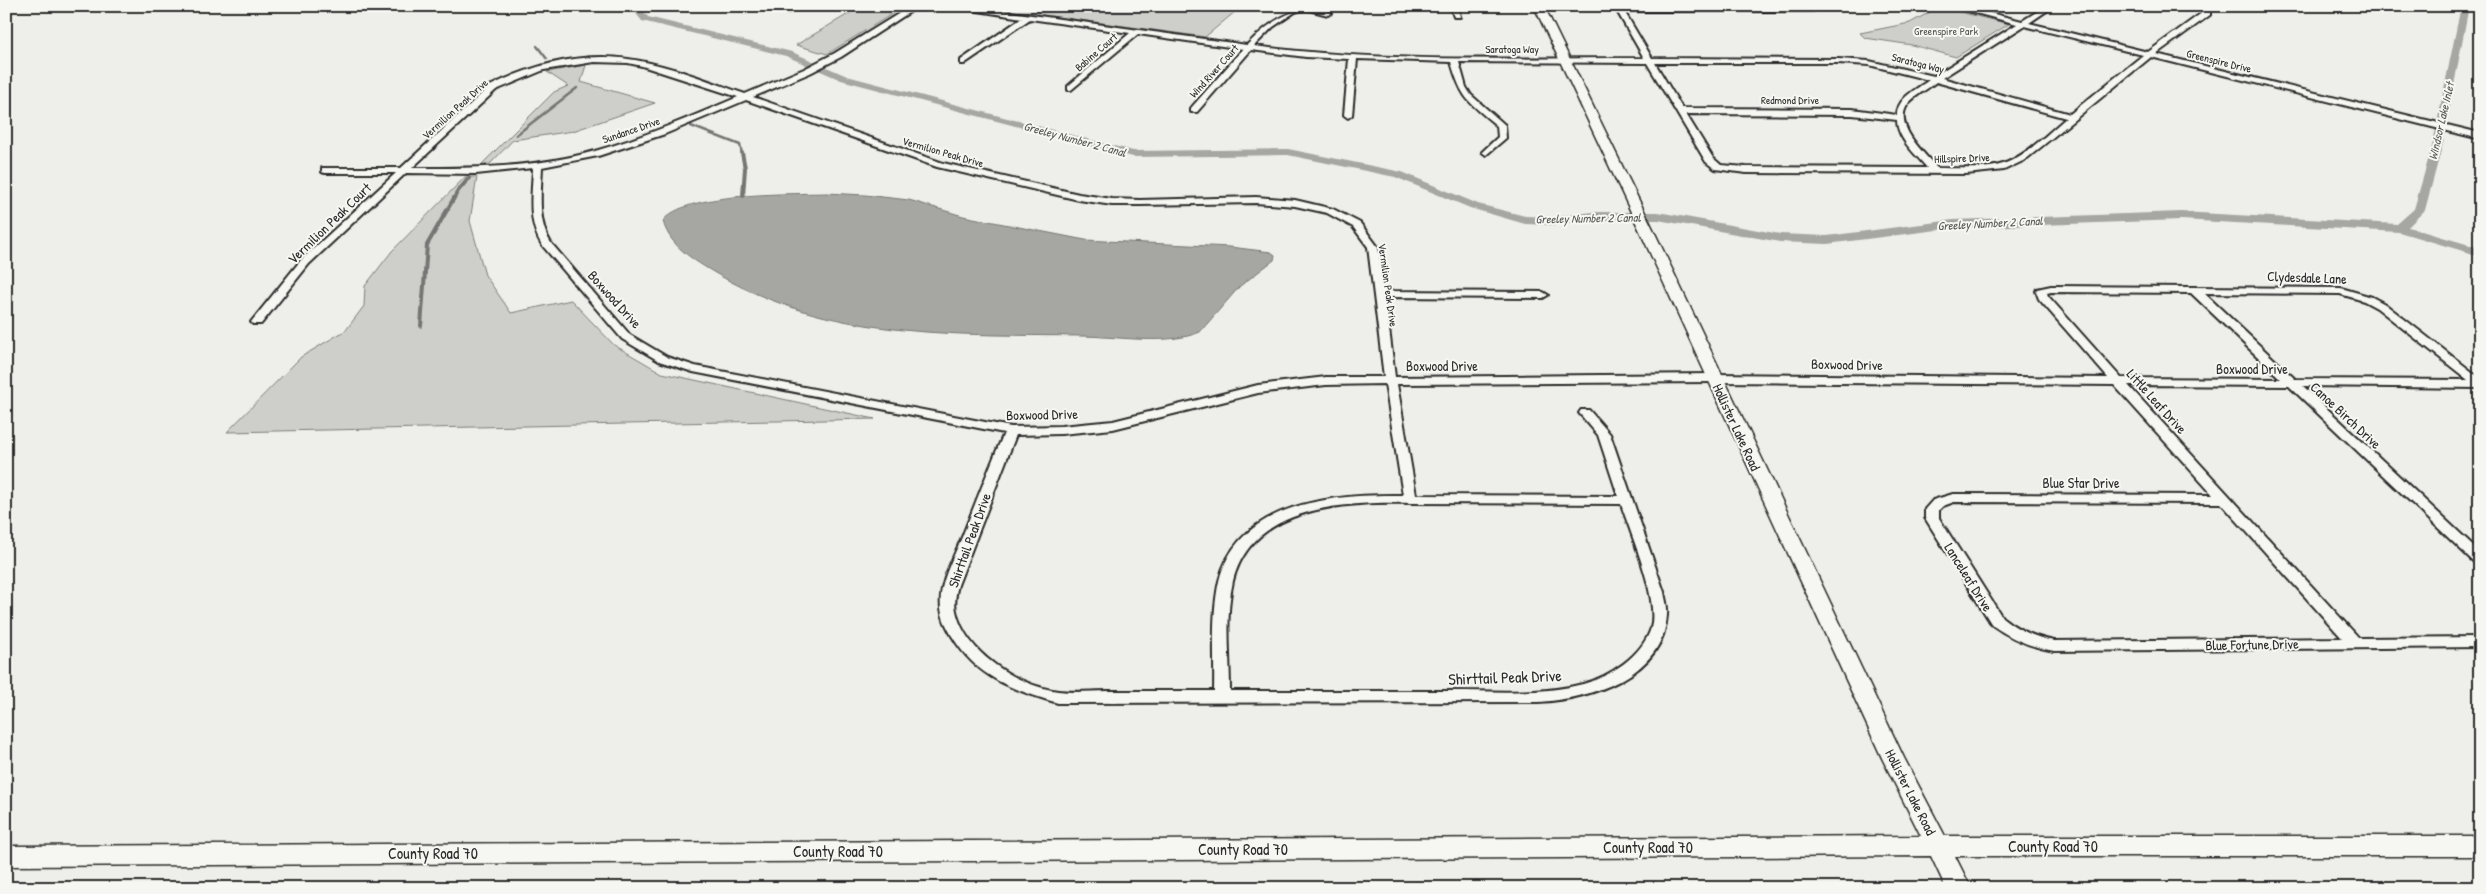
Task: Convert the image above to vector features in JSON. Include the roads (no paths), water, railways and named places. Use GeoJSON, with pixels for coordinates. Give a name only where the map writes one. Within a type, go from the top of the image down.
{"type":"FeatureCollection","features":[{"type":"Feature","properties":{"kind":"street","name":"Sundance Drive"},"geometry":{"type":"LineString","coordinates":[[325,170],[476,171],[538,165],[624,146],[807,71],[831,59],[916,6]]}},
{"type":"Feature","properties":{"kind":"street","name":"Saratoga Way"},"geometry":{"type":"LineString","coordinates":[[949,6],[1306,56],[1454,60],[1648,60],[1853,62],[1877,64],[2071,117]]}},
{"type":"Feature","properties":{"kind":"street"},"geometry":{"type":"LineString","coordinates":[[1300,6],[1328,13]]}},
{"type":"Feature","properties":{"kind":"street","name":"Wind River Court"},"geometry":{"type":"LineString","coordinates":[[1194,110],[1250,48],[1286,14],[1300,6]]}},
{"type":"Feature","properties":{"kind":"street"},"geometry":{"type":"LineString","coordinates":[[1454,6],[1457,16]]}},
{"type":"Feature","properties":{"kind":"street","name":"Hollister Lake Road"},"geometry":{"type":"LineString","coordinates":[[1539,6],[1636,208],[1893,758],[1959,888]]}},
{"type":"Feature","properties":{"kind":"street"},"geometry":{"type":"LineString","coordinates":[[1618,8],[1811,9],[1836,6]]}},
{"type":"Feature","properties":{"kind":"street","name":"Greenspire Drive"},"geometry":{"type":"LineString","coordinates":[[1952,6],[2476,135]]}},
{"type":"Feature","properties":{"kind":"street"},"geometry":{"type":"LineString","coordinates":[[1934,170],[1907,139],[1901,129],[1901,109],[1906,101],[1935,79],[2051,6]]}},
{"type":"Feature","properties":{"kind":"street","name":"Hillspire Drive"},"geometry":{"type":"LineString","coordinates":[[1679,111],[1709,160],[1718,166],[1746,170],[1986,170],[2013,164],[2149,55],[2207,13],[2206,6]]}},
{"type":"Feature","properties":{"kind":"street"},"geometry":{"type":"LineString","coordinates":[[1618,8],[1679,111]]}},
{"type":"Feature","properties":{"kind":"street"},"geometry":{"type":"LineString","coordinates":[[964,62],[1028,17]]}},
{"type":"Feature","properties":{"kind":"street","name":"Babine Court"},"geometry":{"type":"LineString","coordinates":[[1071,88],[1136,32]]}},
{"type":"Feature","properties":{"kind":"street"},"geometry":{"type":"LineString","coordinates":[[1348,115],[1353,58]]}},
{"type":"Feature","properties":{"kind":"street"},"geometry":{"type":"LineString","coordinates":[[1454,60],[1462,87],[1468,97],[1501,125],[1502,138],[1486,152]]}},
{"type":"Feature","properties":{"kind":"street","name":"Vermilion Peak Drive"},"geometry":{"type":"LineString","coordinates":[[404,171],[493,88],[545,67],[584,61],[628,61],[746,96],[941,165],[1087,199],[1135,203],[1273,200],[1298,202],[1321,208],[1358,224],[1368,234],[1373,247],[1390,380]]}},
{"type":"Feature","properties":{"kind":"street","name":"Redmond Drive"},"geometry":{"type":"LineString","coordinates":[[1679,111],[1852,112],[1900,118]]}},
{"type":"Feature","properties":{"kind":"street","name":"Boxwood Drive"},"geometry":{"type":"LineString","coordinates":[[538,165],[536,204],[538,232],[626,337],[646,350],[663,359],[693,368],[1011,431],[1069,429],[1114,424],[1258,389],[1326,381],[1714,378],[2480,384]]}},
{"type":"Feature","properties":{"kind":"street","name":"Vermilion Peak Court"},"geometry":{"type":"LineString","coordinates":[[257,322],[304,262],[404,171]]}},
{"type":"Feature","properties":{"kind":"street","name":"Little Leaf Drive"},"geometry":{"type":"LineString","coordinates":[[2194,290],[2052,289],[2041,291],[2043,297],[2355,643]]}},
{"type":"Feature","properties":{"kind":"street","name":"Canoe Birch Drive"},"geometry":{"type":"LineString","coordinates":[[2194,290],[2290,383],[2480,560]]}},
{"type":"Feature","properties":{"kind":"street","name":"Clydesdale Lane"},"geometry":{"type":"LineString","coordinates":[[2194,290],[2331,291],[2368,299],[2381,306],[2480,384]]}},
{"type":"Feature","properties":{"kind":"street"},"geometry":{"type":"LineString","coordinates":[[1379,294],[1543,295]]}},
{"type":"Feature","properties":{"kind":"street"},"geometry":{"type":"LineString","coordinates":[[1390,380],[1410,499]]}},
{"type":"Feature","properties":{"kind":"street","name":"Shirttail Peak Drive"},"geometry":{"type":"LineString","coordinates":[[1011,431],[955,570],[948,603],[951,619],[970,653],[985,667],[1004,680],[1028,690],[1058,697],[1551,696],[1585,690],[1611,679],[1631,665],[1646,651],[1654,638],[1660,616],[1658,592],[1604,434],[1585,413]]}},
{"type":"Feature","properties":{"kind":"street","name":"Blue Star Drive"},"geometry":{"type":"LineString","coordinates":[[1938,503],[1953,498],[1972,497],[2224,499]]}},
{"type":"Feature","properties":{"kind":"street"},"geometry":{"type":"LineString","coordinates":[[1222,696],[1224,590],[1229,570],[1238,553],[1255,535],[1280,519],[1307,507],[1340,502],[1410,499],[1625,500]]}},
{"type":"Feature","properties":{"kind":"street","name":"Lanceleaf Drive"},"geometry":{"type":"LineString","coordinates":[[1938,503],[1932,509],[1932,518],[1997,621],[2010,632],[2026,640]]}},
{"type":"Feature","properties":{"kind":"street","name":"Blue Fortune Drive"},"geometry":{"type":"LineString","coordinates":[[2026,640],[2054,646],[2480,642]]}},
{"type":"Feature","properties":{"kind":"street","name":"County Road 70"},"geometry":{"type":"LineString","coordinates":[[6,856],[1938,846],[2480,846]]}},
{"type":"Feature","properties":{"kind":"waterway","name":"Greeley Number 2 Canal"},"geometry":{"type":"LineString","coordinates":[[634,6],[645,19],[789,54],[844,78],[1133,154],[1288,152],[1398,174],[1474,206],[1525,220],[1552,221],[1593,216],[1658,216],[1780,238],[1827,240],[1953,224],[2181,216],[2400,228]]}},
{"type":"Feature","properties":{"kind":"waterway","name":"Windsor Lake Inlet"},"geometry":{"type":"LineString","coordinates":[[2400,228],[2419,210],[2438,143],[2465,6]]}},
{"type":"Feature","properties":{"kind":"waterway"},"geometry":{"type":"LineString","coordinates":[[537,46],[547,59]]}},
{"type":"Feature","properties":{"kind":"waterway"},"geometry":{"type":"LineString","coordinates":[[516,135],[577,88]]}},
{"type":"Feature","properties":{"kind":"waterway"},"geometry":{"type":"LineString","coordinates":[[691,126],[740,145],[742,154]]}},
{"type":"Feature","properties":{"kind":"waterway"},"geometry":{"type":"LineString","coordinates":[[742,153],[745,168],[743,196]]}},
{"type":"Feature","properties":{"kind":"waterway"},"geometry":{"type":"LineString","coordinates":[[421,326],[427,245],[458,191],[469,178]]}},
{"type":"Feature","properties":{"kind":"waterway","name":"Greeley Number 2 Canal"},"geometry":{"type":"LineString","coordinates":[[2400,228],[2480,252]]}},
{"type":"Feature","properties":{"kind":"park label","name":"Greenspire Park"},"geometry":{"type":"Point","coordinates":[1946,31]}}]}
